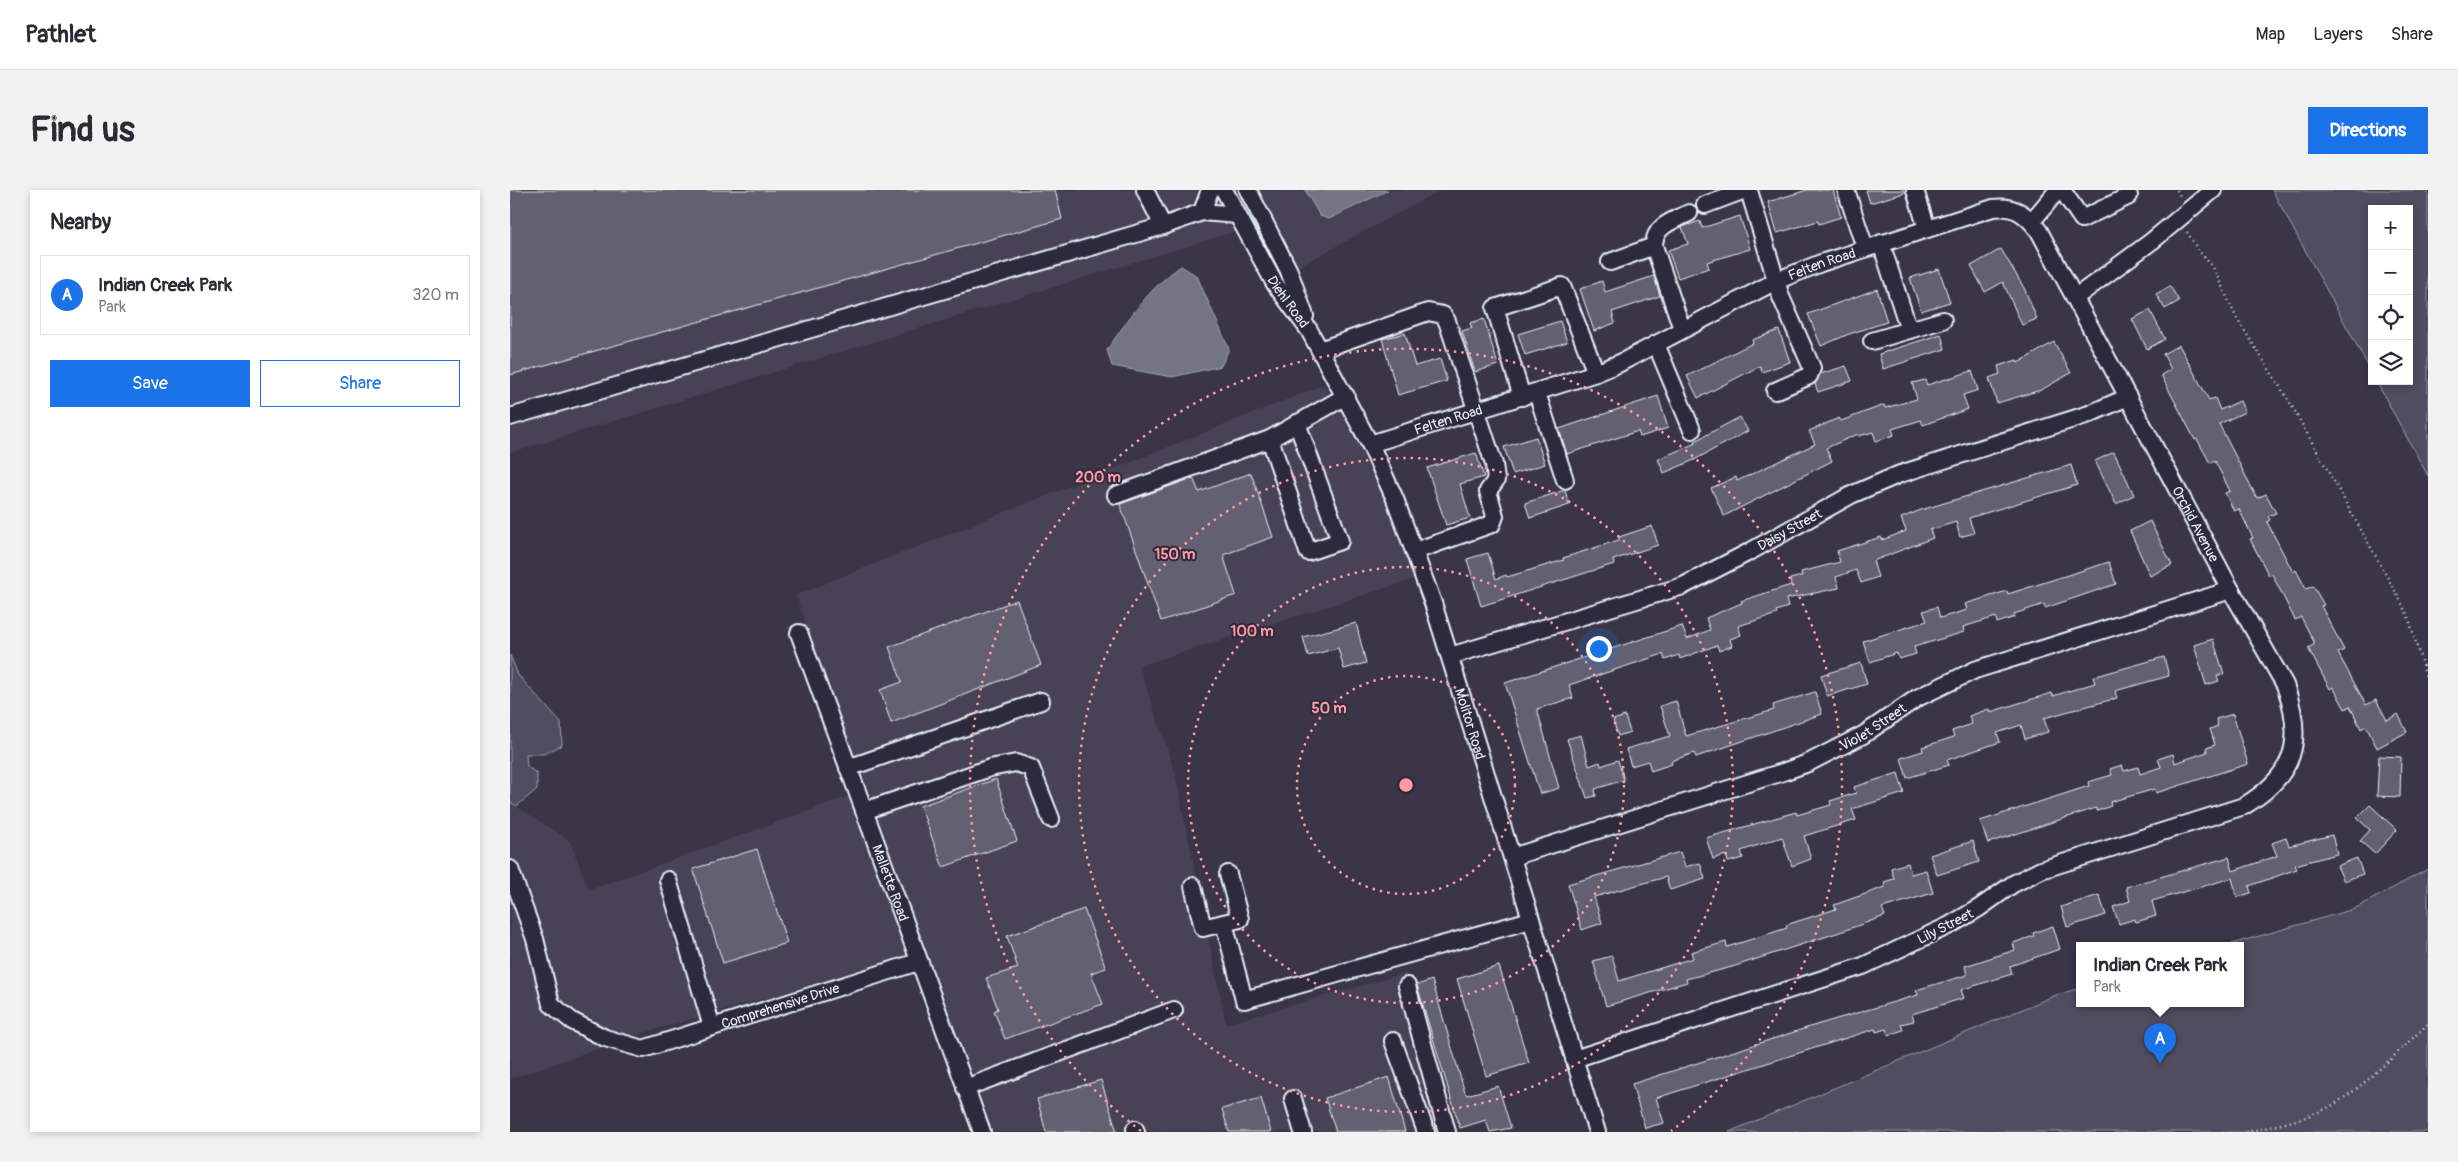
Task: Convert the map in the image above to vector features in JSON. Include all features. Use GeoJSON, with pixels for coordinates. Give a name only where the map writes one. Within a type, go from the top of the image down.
{"type":"FeatureCollection","features":[{"type":"Feature","properties":{"kind":"street"},"geometry":{"type":"LineString","coordinates":[[1145,190],[1163,226]]}},
{"type":"Feature","properties":{"kind":"street"},"geometry":{"type":"LineString","coordinates":[[1202,212],[1210,190]]}},
{"type":"Feature","properties":{"kind":"street","name":"Diehl Road"},"geometry":{"type":"LineString","coordinates":[[1224,190],[1275,284],[1310,330]]}},
{"type":"Feature","properties":{"kind":"street","name":"Diehl Road"},"geometry":{"type":"LineString","coordinates":[[1248,190],[1289,271],[1310,330]]}},
{"type":"Feature","properties":{"kind":"street"},"geometry":{"type":"LineString","coordinates":[[1846,190],[1865,248]]}},
{"type":"Feature","properties":{"kind":"street"},"geometry":{"type":"LineString","coordinates":[[1915,190],[1927,229]]}},
{"type":"Feature","properties":{"kind":"street"},"geometry":{"type":"LineString","coordinates":[[2032,220],[2058,190]]}},
{"type":"Feature","properties":{"kind":"street"},"geometry":{"type":"LineString","coordinates":[[2062,190],[2082,219],[2129,196]]}},
{"type":"Feature","properties":{"kind":"street"},"geometry":{"type":"LineString","coordinates":[[2076,297],[2213,190]]}},
{"type":"Feature","properties":{"kind":"street"},"geometry":{"type":"LineString","coordinates":[[1704,205],[1748,191],[1776,280],[1812,368],[1809,376],[1776,390]]}},
{"type":"Feature","properties":{"kind":"street","name":"Felten Road"},"geometry":{"type":"LineString","coordinates":[[1370,444],[1477,412],[1596,373],[1656,344],[1776,280],[1865,248],[2003,206],[2024,212],[2032,220],[2076,297]]}},
{"type":"Feature","properties":{"kind":"street"},"geometry":{"type":"LineString","coordinates":[[510,416],[1163,226],[1202,212],[1237,215]]}},
{"type":"Feature","properties":{"kind":"street"},"geometry":{"type":"LineString","coordinates":[[1682,329],[1654,246],[1658,230],[1689,213]]}},
{"type":"Feature","properties":{"kind":"street"},"geometry":{"type":"LineString","coordinates":[[1881,243],[1909,330]]}},
{"type":"Feature","properties":{"kind":"street"},"geometry":{"type":"LineString","coordinates":[[1610,262],[1654,246]]}},
{"type":"Feature","properties":{"kind":"street"},"geometry":{"type":"LineString","coordinates":[[1565,480],[1495,308],[1562,286],[1596,373]]}},
{"type":"Feature","properties":{"kind":"street","name":"Orchid Avenue"},"geometry":{"type":"LineString","coordinates":[[2076,297],[2288,692],[2294,718],[2295,735],[2291,757]]}},
{"type":"Feature","properties":{"kind":"street"},"geometry":{"type":"LineString","coordinates":[[1320,350],[1428,312],[1436,312],[1448,321],[1494,464],[1496,480],[1488,491],[1495,516],[1492,524],[1414,551]]}},
{"type":"Feature","properties":{"kind":"street"},"geometry":{"type":"LineString","coordinates":[[1872,341],[1942,320]]}},
{"type":"Feature","properties":{"kind":"street","name":"Molitor Road"},"geometry":{"type":"LineString","coordinates":[[1310,330],[1370,444],[1414,551],[1450,656],[1597,1132]]}},
{"type":"Feature","properties":{"kind":"street"},"geometry":{"type":"LineString","coordinates":[[1656,344],[1692,430]]}},
{"type":"Feature","properties":{"kind":"street"},"geometry":{"type":"LineString","coordinates":[[1116,495],[1270,439],[1346,396]]}},
{"type":"Feature","properties":{"kind":"street","name":"Daisy Street"},"geometry":{"type":"LineString","coordinates":[[1450,656],[1683,586],[1751,551],[1851,495],[1900,474],[2089,414],[2128,397]]}},
{"type":"Feature","properties":{"kind":"street"},"geometry":{"type":"LineString","coordinates":[[1270,439],[1308,552],[1340,541],[1297,423]]}},
{"type":"Feature","properties":{"kind":"street","name":"Violet Street"},"geometry":{"type":"LineString","coordinates":[[1512,857],[1784,772],[1808,763],[1863,736],[1917,698],[1975,670],[2232,590]]}},
{"type":"Feature","properties":{"kind":"street","name":"Mallette Road"},"geometry":{"type":"LineString","coordinates":[[799,634],[982,1132]]}},
{"type":"Feature","properties":{"kind":"street"},"geometry":{"type":"LineString","coordinates":[[848,768],[1041,701]]}},
{"type":"Feature","properties":{"kind":"street","name":"Lily Street"},"geometry":{"type":"LineString","coordinates":[[1574,1059],[1863,966],[1950,925],[1979,908],[2013,884],[2041,870],[2244,806],[2266,793],[2280,778],[2291,757]]}},
{"type":"Feature","properties":{"kind":"street"},"geometry":{"type":"LineString","coordinates":[[864,812],[990,768],[1016,763],[1031,768],[1051,819]]}},
{"type":"Feature","properties":{"kind":"street","name":"Comprehensive Drive"},"geometry":{"type":"LineString","coordinates":[[510,869],[535,939],[551,1004],[572,1021],[605,1038],[642,1049],[918,962]]}},
{"type":"Feature","properties":{"kind":"street"},"geometry":{"type":"LineString","coordinates":[[1193,886],[1203,928],[1240,919],[1228,874]]}},
{"type":"Feature","properties":{"kind":"street"},"geometry":{"type":"LineString","coordinates":[[668,880],[712,1027]]}},
{"type":"Feature","properties":{"kind":"street"},"geometry":{"type":"LineString","coordinates":[[1224,923],[1244,1000],[1531,920]]}},
{"type":"Feature","properties":{"kind":"street"},"geometry":{"type":"LineString","coordinates":[[1407,986],[1447,1132]]}},
{"type":"Feature","properties":{"kind":"street"},"geometry":{"type":"LineString","coordinates":[[965,1088],[1174,1010]]}},
{"type":"Feature","properties":{"kind":"street"},"geometry":{"type":"LineString","coordinates":[[1393,1041],[1426,1132]]}},
{"type":"Feature","properties":{"kind":"street"},"geometry":{"type":"LineString","coordinates":[[1293,1099],[1303,1132]]}},
{"type":"Feature","properties":{"kind":"path"},"geometry":{"type":"LineString","coordinates":[[2177,190],[2180,196],[2185,230],[2198,250],[2213,267],[2231,306],[2289,401],[2399,598],[2408,616],[2428,684]]}},
{"type":"Feature","properties":{"kind":"path"},"geometry":{"type":"LineString","coordinates":[[2246,1132],[2266,1128],[2330,1107],[2355,1090],[2428,1024]]}},
{"type":"Feature","properties":{"kind":"shaded area"},"geometry":{"type":"Polygon","coordinates":[[[510,190],[1218,190],[1240,230],[510,453],[510,190]]]}},
{"type":"Feature","properties":{"kind":"shaded area"},"geometry":{"type":"Polygon","coordinates":[[[1233,190],[1241,190],[1282,276],[1280,275],[1233,190]]]}},
{"type":"Feature","properties":{"kind":"shaded area"},"geometry":{"type":"Polygon","coordinates":[[[1256,190],[1441,190],[1296,268],[1256,190]]]}},
{"type":"Feature","properties":{"kind":"shaded area"},"geometry":{"type":"Polygon","coordinates":[[[2272,190],[2428,190],[2428,476],[2378,385],[2413,385],[2413,205],[2368,205],[2368,366],[2272,190]]]}},
{"type":"Feature","properties":{"kind":"shaded area"},"geometry":{"type":"Polygon","coordinates":[[[1324,385],[1368,456],[1417,578],[1139,666],[1175,772],[1226,1024],[1406,973],[1455,1132],[994,1132],[926,953],[640,1034],[510,1079],[510,802],[570,841],[589,890],[866,790],[796,595],[1324,385]]]}},
{"type":"Feature","properties":{"kind":"shaded area"},"geometry":{"type":"Polygon","coordinates":[[[510,655],[518,675],[561,723],[562,745],[544,754],[526,754],[527,766],[537,774],[537,789],[517,806],[510,802],[510,655]]]}},
{"type":"Feature","properties":{"kind":"shaded area"},"geometry":{"type":"Polygon","coordinates":[[[2428,869],[2428,1132],[1729,1132],[2056,995],[2076,989],[2076,1007],[2244,1007],[2244,942],[2238,942],[2354,909],[2428,869]]]}},
{"type":"Feature","properties":{"kind":"water"},"geometry":{"type":"Polygon","coordinates":[[[1305,190],[1388,190],[1329,219],[1320,216],[1305,190]]]}},
{"type":"Feature","properties":{"kind":"water"},"geometry":{"type":"Polygon","coordinates":[[[1181,266],[1197,276],[1229,349],[1221,366],[1172,377],[1112,366],[1107,350],[1115,338],[1149,294],[1181,266]]]}},
{"type":"Feature","properties":{"kind":"building"},"geometry":{"type":"Polygon","coordinates":[[[510,190],[1055,190],[1062,219],[510,375],[510,190]]]}},
{"type":"Feature","properties":{"kind":"building"},"geometry":{"type":"Polygon","coordinates":[[[1807,190],[1833,190],[1841,217],[1819,224],[1818,221],[1777,233],[1768,202],[1807,190]]]}},
{"type":"Feature","properties":{"kind":"building"},"geometry":{"type":"Polygon","coordinates":[[[1866,190],[1904,190],[1904,193],[1870,203],[1866,190]]]}},
{"type":"Feature","properties":{"kind":"building"},"geometry":{"type":"Polygon","coordinates":[[[1740,216],[1750,249],[1707,262],[1709,268],[1678,278],[1668,250],[1688,244],[1682,227],[1700,221],[1702,228],[1740,216]]]}},
{"type":"Feature","properties":{"kind":"building"},"geometry":{"type":"Polygon","coordinates":[[[2001,249],[2024,288],[2037,319],[2022,325],[2003,282],[1985,292],[1971,266],[2001,249]]]}},
{"type":"Feature","properties":{"kind":"building"},"geometry":{"type":"Polygon","coordinates":[[[1939,269],[1950,302],[1921,311],[1910,278],[1939,269]]]}},
{"type":"Feature","properties":{"kind":"building"},"geometry":{"type":"Polygon","coordinates":[[[1654,276],[1660,296],[1612,312],[1615,323],[1594,331],[1580,289],[1602,281],[1605,292],[1654,276]]]}},
{"type":"Feature","properties":{"kind":"building"},"geometry":{"type":"Polygon","coordinates":[[[2170,286],[2179,301],[2165,309],[2156,294],[2170,286]]]}},
{"type":"Feature","properties":{"kind":"building"},"geometry":{"type":"Polygon","coordinates":[[[1877,289],[1887,322],[1849,334],[1821,346],[1808,314],[1877,289]]]}},
{"type":"Feature","properties":{"kind":"building"},"geometry":{"type":"Polygon","coordinates":[[[2150,310],[2165,339],[2147,349],[2132,319],[2150,310]]]}},
{"type":"Feature","properties":{"kind":"building"},"geometry":{"type":"Polygon","coordinates":[[[1484,319],[1498,365],[1475,372],[1462,331],[1472,328],[1470,323],[1484,319]]]}},
{"type":"Feature","properties":{"kind":"building"},"geometry":{"type":"Polygon","coordinates":[[[1560,321],[1567,342],[1525,355],[1518,334],[1560,321]]]}},
{"type":"Feature","properties":{"kind":"building"},"geometry":{"type":"Polygon","coordinates":[[[1779,330],[1790,362],[1762,372],[1760,366],[1698,398],[1687,376],[1753,343],[1752,340],[1779,330]]]}},
{"type":"Feature","properties":{"kind":"building"},"geometry":{"type":"Polygon","coordinates":[[[1405,333],[1415,366],[1440,359],[1447,381],[1398,395],[1382,339],[1405,333]]]}},
{"type":"Feature","properties":{"kind":"building"},"geometry":{"type":"Polygon","coordinates":[[[1941,334],[1945,349],[1883,369],[1879,354],[1941,334]]]}},
{"type":"Feature","properties":{"kind":"building"},"geometry":{"type":"Polygon","coordinates":[[[2054,342],[2071,373],[2041,390],[1997,403],[1989,378],[2000,374],[1998,366],[2017,360],[2018,363],[2054,342]]]}},
{"type":"Feature","properties":{"kind":"building"},"geometry":{"type":"Polygon","coordinates":[[[2179,345],[2209,400],[2215,398],[2220,410],[2240,401],[2245,412],[2219,424],[2257,498],[2266,494],[2276,513],[2268,516],[2270,520],[2267,522],[2293,572],[2296,570],[2306,589],[2313,586],[2324,605],[2321,606],[2344,650],[2338,653],[2366,705],[2376,700],[2387,720],[2398,714],[2407,732],[2377,748],[2366,726],[2361,729],[2350,706],[2345,709],[2333,687],[2330,689],[2308,648],[2315,644],[2301,617],[2295,620],[2272,574],[2269,576],[2250,539],[2253,538],[2239,509],[2234,511],[2225,493],[2230,491],[2215,461],[2210,463],[2197,439],[2195,440],[2161,375],[2171,369],[2163,354],[2179,345]]]}},
{"type":"Feature","properties":{"kind":"building"},"geometry":{"type":"Polygon","coordinates":[[[1846,366],[1852,381],[1818,392],[1815,384],[1820,374],[1846,366]]]}},
{"type":"Feature","properties":{"kind":"building"},"geometry":{"type":"Polygon","coordinates":[[[1972,371],[1978,390],[1963,395],[1968,409],[1923,425],[1921,420],[1892,429],[1894,435],[1876,441],[1873,432],[1859,436],[1858,434],[1826,448],[1832,461],[1724,516],[1711,488],[1736,477],[1737,481],[1815,444],[1809,431],[1839,418],[1841,421],[1884,405],[1885,408],[1917,399],[1912,383],[1925,380],[1927,385],[1972,371]]]}},
{"type":"Feature","properties":{"kind":"building"},"geometry":{"type":"Polygon","coordinates":[[[1658,396],[1668,428],[1640,437],[1638,431],[1567,454],[1559,429],[1658,396]]]}},
{"type":"Feature","properties":{"kind":"building"},"geometry":{"type":"Polygon","coordinates":[[[1740,417],[1748,431],[1694,460],[1664,473],[1658,459],[1696,443],[1695,441],[1740,417]]]}},
{"type":"Feature","properties":{"kind":"building"},"geometry":{"type":"Polygon","coordinates":[[[1536,437],[1545,464],[1513,474],[1504,447],[1536,437]]]}},
{"type":"Feature","properties":{"kind":"building"},"geometry":{"type":"Polygon","coordinates":[[[2114,452],[2134,495],[2116,504],[2095,461],[2114,452]]]}},
{"type":"Feature","properties":{"kind":"building"},"geometry":{"type":"Polygon","coordinates":[[[1476,453],[1484,477],[1460,484],[1470,518],[1446,525],[1427,468],[1476,453]]]}},
{"type":"Feature","properties":{"kind":"building"},"geometry":{"type":"Polygon","coordinates":[[[2071,465],[2077,485],[1969,518],[1974,533],[1960,537],[1956,522],[1930,530],[1933,538],[1873,561],[1878,577],[1861,583],[1856,570],[1836,577],[1839,588],[1786,599],[1788,607],[1776,611],[1777,614],[1738,626],[1741,635],[1730,639],[1732,646],[1719,651],[1717,645],[1680,659],[1679,655],[1665,660],[1663,654],[1569,685],[1573,698],[1537,709],[1559,788],[1540,794],[1505,683],[1682,626],[1687,639],[1710,630],[1706,618],[1742,603],[1741,601],[1791,585],[1790,579],[1802,576],[1801,572],[1840,562],[1837,551],[1881,537],[1882,540],[1906,531],[1901,518],[1921,510],[2071,465]]]}},
{"type":"Feature","properties":{"kind":"building"},"geometry":{"type":"Polygon","coordinates":[[[1251,473],[1273,537],[1223,555],[1236,595],[1161,621],[1120,504],[1193,478],[1199,492],[1251,473]]]}},
{"type":"Feature","properties":{"kind":"building"},"geometry":{"type":"Polygon","coordinates":[[[1565,490],[1569,505],[1530,518],[1525,503],[1565,490]]]}},
{"type":"Feature","properties":{"kind":"building"},"geometry":{"type":"Polygon","coordinates":[[[2150,521],[2172,565],[2150,576],[2130,531],[2150,521]]]}},
{"type":"Feature","properties":{"kind":"building"},"geometry":{"type":"Polygon","coordinates":[[[1652,526],[1658,545],[1613,560],[1614,564],[1481,606],[1467,559],[1488,553],[1496,579],[1564,560],[1563,558],[1619,540],[1619,537],[1652,526]]]}},
{"type":"Feature","properties":{"kind":"building"},"geometry":{"type":"Polygon","coordinates":[[[2109,562],[2116,584],[2045,608],[2044,604],[2014,614],[2015,617],[1997,623],[1996,617],[1963,627],[1964,632],[1914,647],[1916,654],[1899,659],[1897,653],[1870,662],[1863,641],[1927,621],[1923,611],[1937,607],[1940,618],[1967,610],[1965,604],[2007,591],[2008,594],[2109,562]]]}},
{"type":"Feature","properties":{"kind":"building"},"geometry":{"type":"Polygon","coordinates":[[[1017,600],[1041,665],[891,723],[880,690],[902,682],[889,647],[1017,600]]]}},
{"type":"Feature","properties":{"kind":"building"},"geometry":{"type":"Polygon","coordinates":[[[1356,623],[1366,663],[1344,669],[1338,648],[1308,656],[1303,637],[1356,623]]]}},
{"type":"Feature","properties":{"kind":"building"},"geometry":{"type":"Polygon","coordinates":[[[2213,639],[2224,674],[2217,676],[2219,681],[2206,685],[2194,645],[2213,639]]]}},
{"type":"Feature","properties":{"kind":"building"},"geometry":{"type":"Polygon","coordinates":[[[2164,657],[2169,676],[2115,691],[2117,698],[2044,718],[2048,732],[2025,739],[2021,725],[1997,733],[2000,742],[1947,760],[1949,765],[1907,778],[1901,758],[1923,751],[1922,747],[1954,737],[1952,731],[1972,724],[1969,716],[1989,709],[1990,712],[2052,693],[2053,696],[2095,683],[2093,677],[2164,657]]]}},
{"type":"Feature","properties":{"kind":"building"},"geometry":{"type":"Polygon","coordinates":[[[1861,663],[1867,684],[1827,696],[1821,675],[1861,663]]]}},
{"type":"Feature","properties":{"kind":"building"},"geometry":{"type":"Polygon","coordinates":[[[1815,692],[1822,714],[1696,757],[1694,753],[1671,761],[1672,764],[1651,771],[1648,761],[1631,766],[1626,749],[1670,736],[1660,706],[1676,701],[1686,736],[1774,710],[1773,705],[1815,692]]]}},
{"type":"Feature","properties":{"kind":"building"},"geometry":{"type":"Polygon","coordinates":[[[2233,714],[2248,764],[2156,793],[2155,789],[2110,802],[2111,806],[2097,811],[2096,808],[1988,843],[1980,821],[2089,786],[2088,782],[2112,775],[2110,769],[2122,765],[2124,771],[2138,767],[2140,774],[2161,767],[2158,759],[2173,754],[2175,763],[2207,752],[2206,748],[2215,745],[2210,729],[2218,726],[2216,719],[2233,714]]]}},
{"type":"Feature","properties":{"kind":"building"},"geometry":{"type":"Polygon","coordinates":[[[1625,716],[1630,732],[1618,736],[1613,720],[1625,716]]]}},
{"type":"Feature","properties":{"kind":"building"},"geometry":{"type":"Polygon","coordinates":[[[1581,735],[1589,766],[1600,762],[1601,766],[1618,760],[1624,780],[1595,789],[1596,796],[1587,798],[1567,739],[1581,735]]]}},
{"type":"Feature","properties":{"kind":"building"},"geometry":{"type":"Polygon","coordinates":[[[2379,756],[2401,757],[2400,797],[2377,796],[2379,756]]]}},
{"type":"Feature","properties":{"kind":"building"},"geometry":{"type":"Polygon","coordinates":[[[1898,773],[1904,793],[1852,809],[1856,820],[1804,836],[1811,859],[1792,866],[1782,837],[1741,851],[1743,858],[1728,862],[1726,855],[1713,859],[1706,838],[1796,812],[1797,815],[1831,805],[1830,801],[1856,793],[1854,787],[1898,773]]]}},
{"type":"Feature","properties":{"kind":"building"},"geometry":{"type":"Polygon","coordinates":[[[996,779],[1017,841],[943,867],[920,806],[996,779]]]}},
{"type":"Feature","properties":{"kind":"building"},"geometry":{"type":"Polygon","coordinates":[[[2370,805],[2397,830],[2375,854],[2360,841],[2370,830],[2357,818],[2370,805]]]}},
{"type":"Feature","properties":{"kind":"building"},"geometry":{"type":"Polygon","coordinates":[[[2332,835],[2337,854],[2295,865],[2297,869],[2249,886],[2251,893],[2237,897],[2232,878],[2152,901],[2156,916],[2136,922],[2135,919],[2119,924],[2113,907],[2130,901],[2126,887],[2229,857],[2233,871],[2277,856],[2272,843],[2286,838],[2289,846],[2332,835]]]}},
{"type":"Feature","properties":{"kind":"building"},"geometry":{"type":"Polygon","coordinates":[[[1973,841],[1979,862],[1937,875],[1930,855],[1973,841]]]}},
{"type":"Feature","properties":{"kind":"building"},"geometry":{"type":"Polygon","coordinates":[[[757,849],[787,943],[723,963],[693,869],[757,849]]]}},
{"type":"Feature","properties":{"kind":"building"},"geometry":{"type":"Polygon","coordinates":[[[1680,852],[1685,867],[1700,863],[1705,879],[1670,890],[1666,877],[1594,897],[1602,923],[1582,930],[1568,884],[1680,852]]]}},
{"type":"Feature","properties":{"kind":"building"},"geometry":{"type":"Polygon","coordinates":[[[2357,858],[2363,874],[2344,881],[2337,866],[2357,858]]]}},
{"type":"Feature","properties":{"kind":"building"},"geometry":{"type":"Polygon","coordinates":[[[1908,863],[1911,874],[1926,870],[1933,893],[1882,908],[1885,916],[1837,933],[1732,967],[1686,979],[1687,982],[1606,1006],[1593,961],[1612,956],[1619,981],[1693,958],[1691,952],[1726,942],[1727,947],[1787,928],[1786,925],[1836,909],[1834,905],[1885,887],[1884,882],[1894,879],[1891,868],[1908,863]]]}},
{"type":"Feature","properties":{"kind":"building"},"geometry":{"type":"Polygon","coordinates":[[[2099,895],[2106,915],[2067,927],[2061,907],[2099,895]]]}},
{"type":"Feature","properties":{"kind":"building"},"geometry":{"type":"Polygon","coordinates":[[[1084,909],[1106,968],[1091,973],[1103,1004],[1005,1039],[994,1011],[998,1009],[986,978],[1018,968],[1007,936],[1084,909]]]}},
{"type":"Feature","properties":{"kind":"building"},"geometry":{"type":"Polygon","coordinates":[[[2053,926],[2060,949],[2010,966],[2012,974],[1961,990],[1964,998],[1912,1014],[1914,1021],[1901,1024],[1903,1030],[1888,1035],[1886,1029],[1876,1032],[1875,1029],[1656,1098],[1664,1123],[1645,1128],[1632,1084],[1816,1025],[1918,995],[1916,990],[1967,975],[1965,966],[2015,950],[2013,943],[2034,936],[2033,933],[2053,926]]]}},
{"type":"Feature","properties":{"kind":"building"},"geometry":{"type":"Polygon","coordinates":[[[1499,966],[1529,1063],[1486,1076],[1457,979],[1499,966]]]}},
{"type":"Feature","properties":{"kind":"building"},"geometry":{"type":"Polygon","coordinates":[[[1432,980],[1465,1093],[1467,1095],[1498,1086],[1511,1128],[1490,1132],[1486,1120],[1460,1128],[1417,985],[1432,980]]]}},
{"type":"Feature","properties":{"kind":"building"},"geometry":{"type":"Polygon","coordinates":[[[1389,1077],[1405,1132],[1336,1132],[1325,1098],[1389,1077]]]}},
{"type":"Feature","properties":{"kind":"building"},"geometry":{"type":"Polygon","coordinates":[[[1101,1080],[1117,1132],[1046,1132],[1037,1099],[1101,1080]]]}},
{"type":"Feature","properties":{"kind":"building"},"geometry":{"type":"Polygon","coordinates":[[[1261,1098],[1271,1132],[1229,1132],[1222,1109],[1261,1098]]]}},
{"type":"Feature","properties":{"kind":"place","name":"Indian Creek Park"},"geometry":{"type":"Point","coordinates":[2160,1064]}}]}
